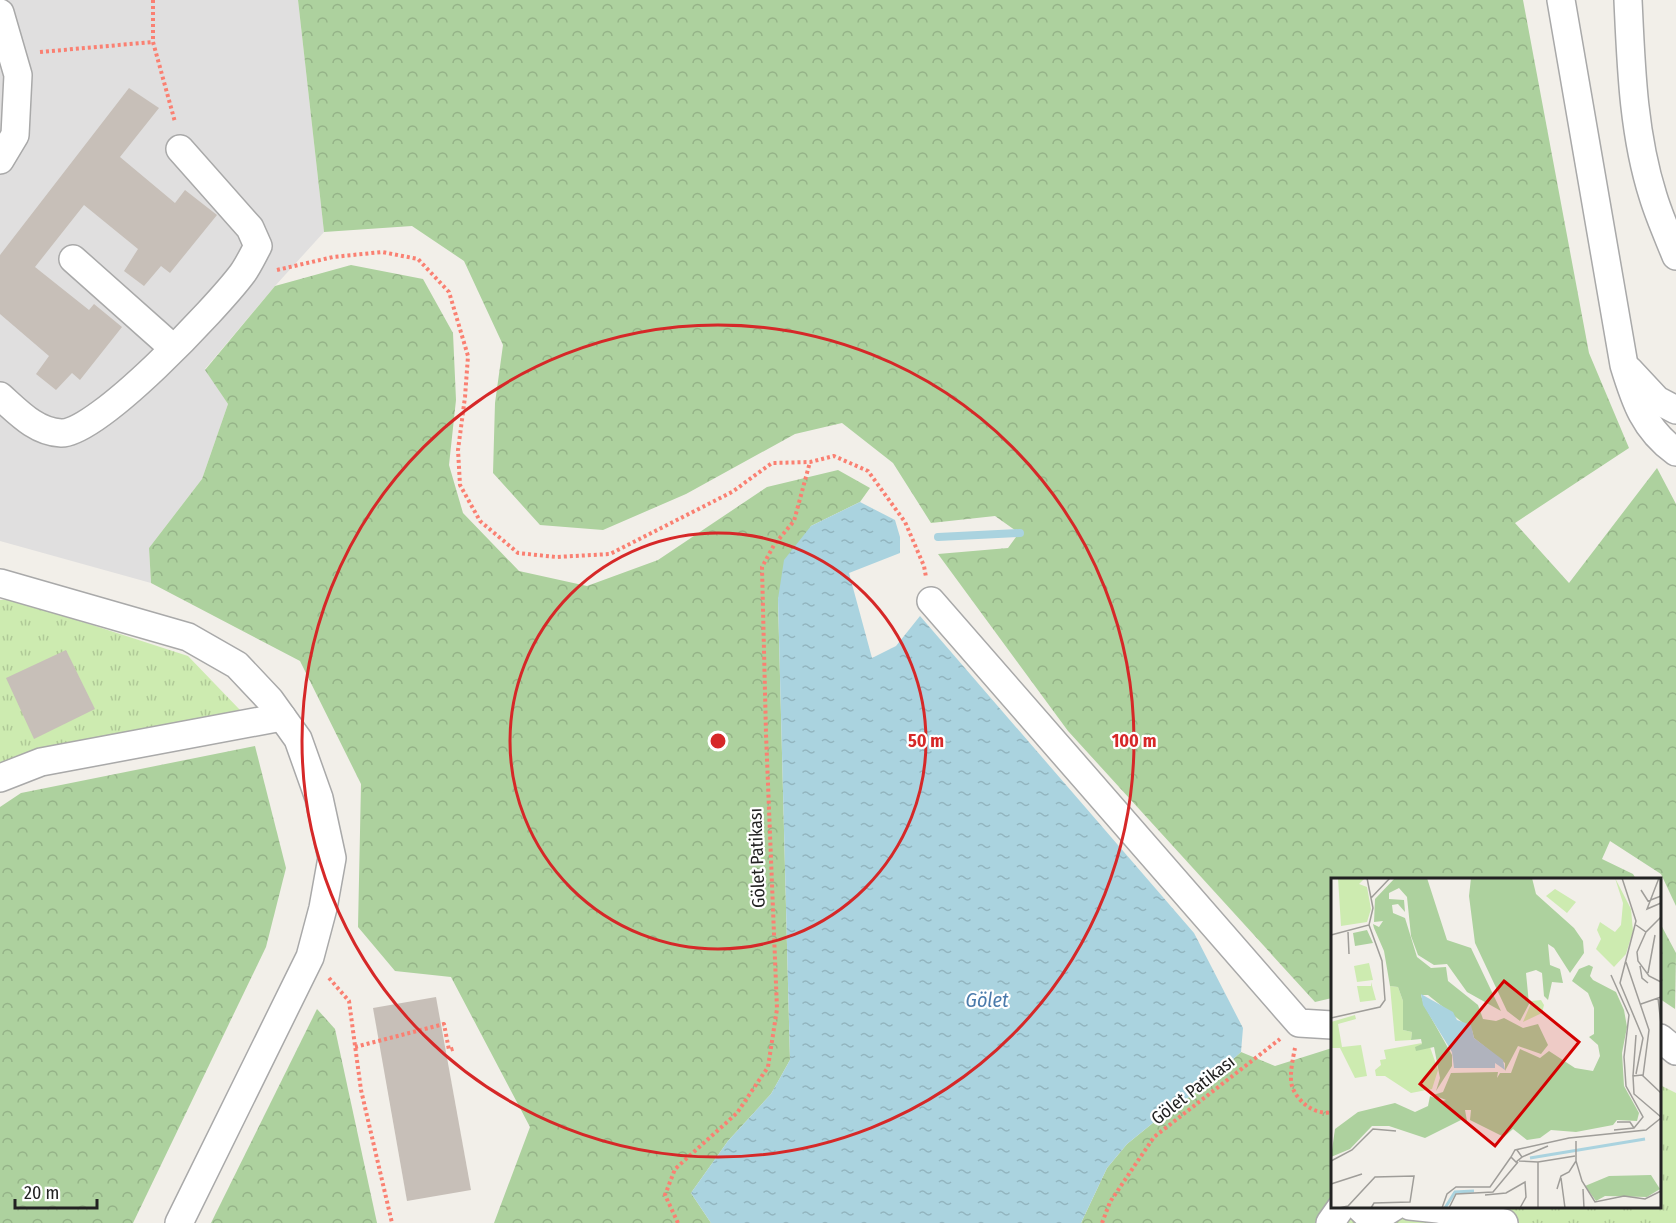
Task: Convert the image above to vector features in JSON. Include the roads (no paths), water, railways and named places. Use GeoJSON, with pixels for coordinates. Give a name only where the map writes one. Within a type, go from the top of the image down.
{"type":"FeatureCollection","features":[{"type":"Feature","properties":{"kind":"lane"},"geometry":{"type":"LineString","coordinates":[[1560,0],[1624,365],[1637,406],[1661,441],[1676,452]]}},
{"type":"Feature","properties":{"kind":"lane"},"geometry":{"type":"LineString","coordinates":[[1628,0],[1633,84],[1639,135],[1653,196],[1676,256]]}},
{"type":"Feature","properties":{"kind":"lane"},"geometry":{"type":"LineString","coordinates":[[0,13],[18,75],[15,135],[0,160]]}},
{"type":"Feature","properties":{"kind":"lane"},"geometry":{"type":"LineString","coordinates":[[0,396],[40,430],[63,434],[94,420],[152,370],[202,320],[243,273],[258,246],[250,228],[180,150]]}},
{"type":"Feature","properties":{"kind":"lane"},"geometry":{"type":"LineString","coordinates":[[73,260],[173,348]]}},
{"type":"Feature","properties":{"kind":"lane"},"geometry":{"type":"LineString","coordinates":[[1624,365],[1658,400],[1676,410]]}},
{"type":"Feature","properties":{"kind":"lane"},"geometry":{"type":"LineString","coordinates":[[0,583],[188,637],[237,665],[270,700],[297,739],[319,798],[333,858],[310,957],[179,1223]]}},
{"type":"Feature","properties":{"kind":"lane"},"geometry":{"type":"LineString","coordinates":[[931,601],[1299,1023],[1331,1025]]}},
{"type":"Feature","properties":{"kind":"lane"},"geometry":{"type":"LineString","coordinates":[[0,778],[41,762],[282,717]]}},
{"type":"Feature","properties":{"kind":"lane"},"geometry":{"type":"LineString","coordinates":[[1661,1040],[1676,1054]]}},
{"type":"Feature","properties":{"kind":"lane"},"geometry":{"type":"LineString","coordinates":[[1330,1223],[1341,1208]]}},
{"type":"Feature","properties":{"kind":"lane"},"geometry":{"type":"LineString","coordinates":[[1360,1208],[1373,1220],[1392,1208]]}},
{"type":"Feature","properties":{"kind":"lane"},"geometry":{"type":"LineString","coordinates":[[1429,1208],[1504,1223]]}},
{"type":"Feature","properties":{"kind":"water","name":"Gölet"},"geometry":{"type":"Polygon","coordinates":[[[860,502],[895,520],[900,537],[900,553],[849,573],[872,658],[896,646],[920,616],[1194,933],[1243,1028],[1241,1052],[1194,1094],[1175,1105],[1127,1144],[1107,1168],[1081,1223],[711,1223],[691,1193],[728,1141],[771,1094],[790,1060],[778,599],[784,560],[811,526],[860,502]]]}},
{"type":"Feature","properties":{"kind":"waterway"},"geometry":{"type":"LineString","coordinates":[[938,537],[1020,533]]}}]}
